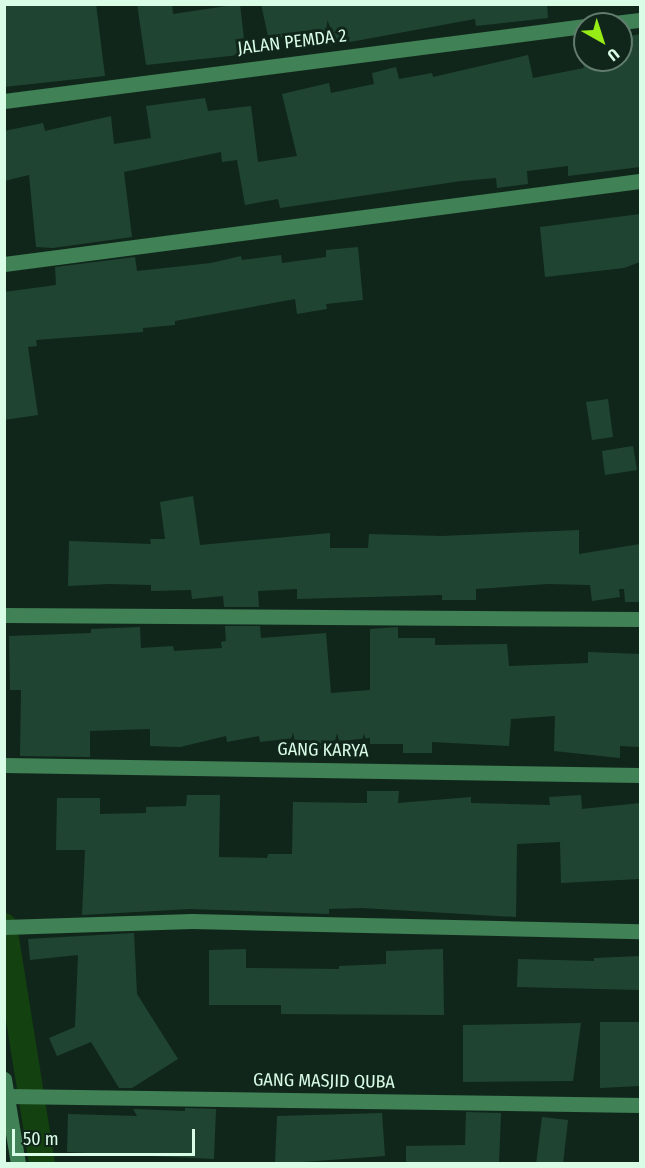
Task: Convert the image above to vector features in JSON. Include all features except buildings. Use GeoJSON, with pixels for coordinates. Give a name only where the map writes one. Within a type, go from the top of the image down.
{"type":"FeatureCollection","features":[{"type":"Feature","properties":{"kind":"street","name":"JALAN PEMDA 2"},"geometry":{"type":"LineString","coordinates":[[4,101],[573,28]]}},
{"type":"Feature","properties":{"kind":"street"},"geometry":{"type":"LineString","coordinates":[[4,264],[640,181]]}},
{"type":"Feature","properties":{"kind":"street"},"geometry":{"type":"LineString","coordinates":[[4,615],[640,619]]}},
{"type":"Feature","properties":{"kind":"street","name":"GANG KARYA"},"geometry":{"type":"LineString","coordinates":[[4,765],[640,775]]}},
{"type":"Feature","properties":{"kind":"street"},"geometry":{"type":"LineString","coordinates":[[4,927],[192,921],[640,931]]}},
{"type":"Feature","properties":{"kind":"street"},"geometry":{"type":"LineString","coordinates":[[4,1078],[14,1096],[13,1160]]}},
{"type":"Feature","properties":{"kind":"street","name":"GANG MASJID QUBA"},"geometry":{"type":"LineString","coordinates":[[14,1096],[640,1105]]}},
{"type":"Feature","properties":{"kind":"waterway"},"geometry":{"type":"LineString","coordinates":[[4,926],[42,1164]]}}]}
